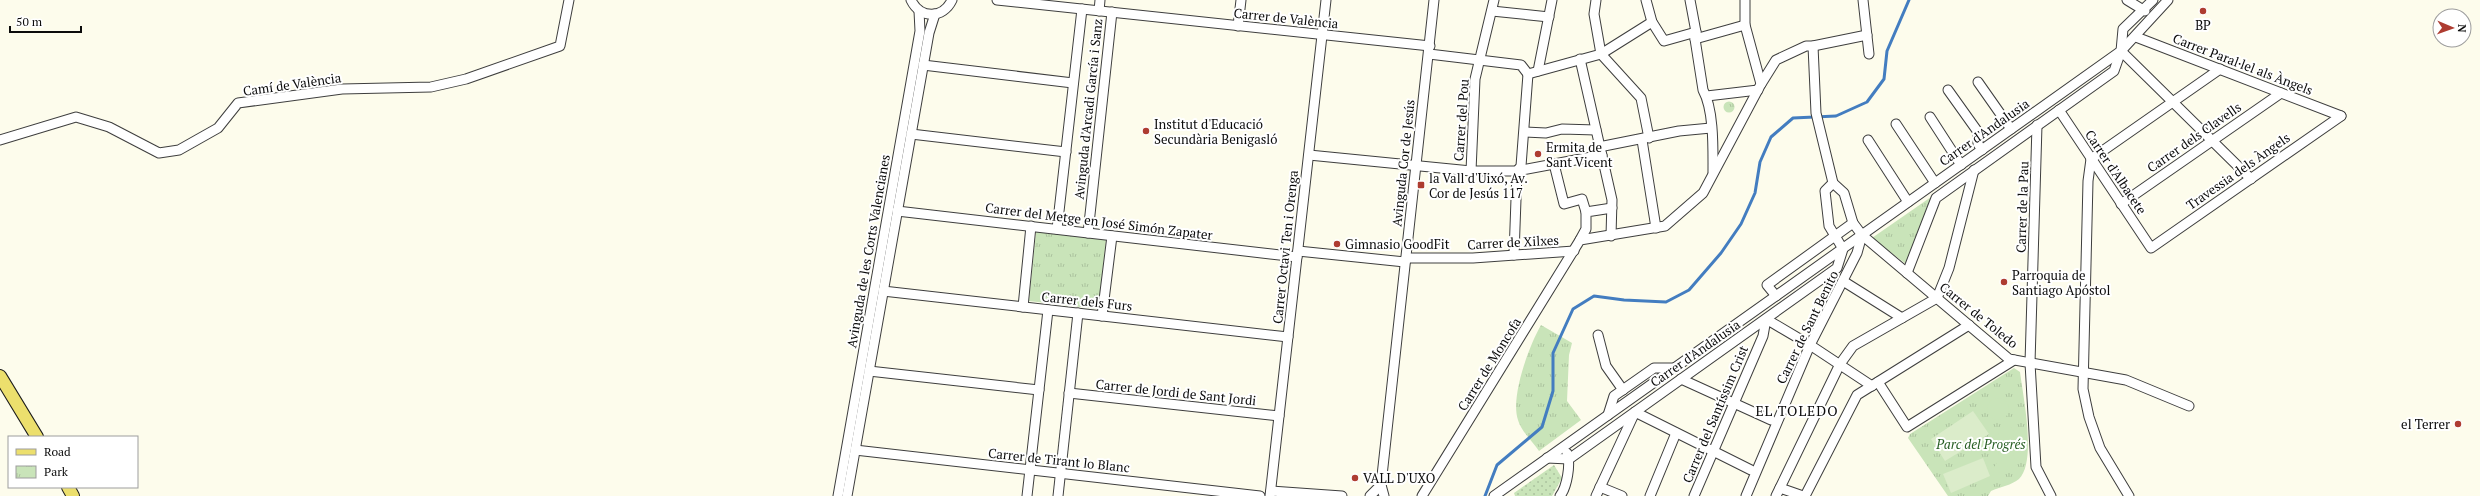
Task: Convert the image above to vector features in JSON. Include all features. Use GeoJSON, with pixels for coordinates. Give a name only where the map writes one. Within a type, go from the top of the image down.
{"type":"FeatureCollection","features":[{"type":"Feature","properties":{"kind":"main road"},"geometry":{"type":"LineString","coordinates":[[0,376],[36,436]]}},
{"type":"Feature","properties":{"kind":"street","name":"Camí de València"},"geometry":{"type":"LineString","coordinates":[[0,140],[76,117],[109,127],[159,153],[179,150],[218,128],[238,103],[342,89],[431,87],[472,77],[560,46],[569,0]]}},
{"type":"Feature","properties":{"kind":"street"},"geometry":{"type":"LineString","coordinates":[[911,0],[919,11],[935,14],[947,8],[952,0]]}},
{"type":"Feature","properties":{"kind":"street","name":"Carrer de València"},"geometry":{"type":"LineString","coordinates":[[997,0],[1322,35],[1521,65],[1528,74]]}},
{"type":"Feature","properties":{"kind":"street"},"geometry":{"type":"LineString","coordinates":[[1099,11],[1100,0]]}},
{"type":"Feature","properties":{"kind":"street"},"geometry":{"type":"LineString","coordinates":[[1238,26],[1241,0]]}},
{"type":"Feature","properties":{"kind":"street","name":"Carrer Octavi Ten i Orenga"},"geometry":{"type":"LineString","coordinates":[[1271,493],[1326,0]]}},
{"type":"Feature","properties":{"kind":"street","name":"Avinguda Cor de Jesús"},"geometry":{"type":"LineString","coordinates":[[1384,496],[1381,485],[1434,0]]}},
{"type":"Feature","properties":{"kind":"street","name":"Carrer del Pou"},"geometry":{"type":"LineString","coordinates":[[1471,171],[1475,79],[1481,60],[1494,0]]}},
{"type":"Feature","properties":{"kind":"street"},"geometry":{"type":"LineString","coordinates":[[1538,71],[1552,0]]}},
{"type":"Feature","properties":{"kind":"street"},"geometry":{"type":"LineString","coordinates":[[1596,0],[1594,14],[1601,54],[1641,98],[1656,228]]}},
{"type":"Feature","properties":{"kind":"street"},"geometry":{"type":"LineString","coordinates":[[1646,0],[1652,22],[1664,41],[1696,36],[1745,25]]}},
{"type":"Feature","properties":{"kind":"street"},"geometry":{"type":"LineString","coordinates":[[1690,0],[1711,128],[1713,173]]}},
{"type":"Feature","properties":{"kind":"street"},"geometry":{"type":"LineString","coordinates":[[1705,93],[1759,87],[1745,25],[1745,0]]}},
{"type":"Feature","properties":{"kind":"street"},"geometry":{"type":"LineString","coordinates":[[1863,0],[1869,54]]}},
{"type":"Feature","properties":{"kind":"street"},"geometry":{"type":"LineString","coordinates":[[2127,0],[2145,10]]}},
{"type":"Feature","properties":{"kind":"street","name":"Carrer d'Andalusia"},"geometry":{"type":"LineString","coordinates":[[1907,273],[1936,198],[2114,71],[2121,51],[2123,29],[2145,10],[2153,0]]}},
{"type":"Feature","properties":{"kind":"street","name":"Carrer d'Andalusia"},"geometry":{"type":"LineString","coordinates":[[1496,496],[1547,458],[2121,51],[2136,37],[2168,0]]}},
{"type":"Feature","properties":{"kind":"street","name":"Avinguda d'Arcadi García i Sanz"},"geometry":{"type":"LineString","coordinates":[[1057,229],[1082,9]]}},
{"type":"Feature","properties":{"kind":"street","name":"Avinguda de les Corts Valencianes"},"geometry":{"type":"LineString","coordinates":[[838,496],[920,31],[919,11]]}},
{"type":"Feature","properties":{"kind":"street"},"geometry":{"type":"LineString","coordinates":[[1492,11],[1549,17]]}},
{"type":"Feature","properties":{"kind":"street","name":"Avinguda d'Arcadi García i Sanz"},"geometry":{"type":"LineString","coordinates":[[1088,233],[1112,12]]}},
{"type":"Feature","properties":{"kind":"street","name":"Avinguda de les Corts Valencianes"},"geometry":{"type":"LineString","coordinates":[[847,496],[923,65],[935,14]]}},
{"type":"Feature","properties":{"kind":"street"},"geometry":{"type":"LineString","coordinates":[[1514,255],[1517,171],[1521,166],[1525,132],[1528,74],[1601,54],[1652,22]]}},
{"type":"Feature","properties":{"kind":"street","name":"Carrer de Xilxes"},"geometry":{"type":"LineString","coordinates":[[1298,254],[1405,260],[1514,255],[1577,246],[1613,236],[1665,226],[1703,193],[1759,87],[1776,60],[1806,46],[1814,46],[1867,35]]}},
{"type":"Feature","properties":{"kind":"street","name":"Carrer Paral·lel als Àngels"},"geometry":{"type":"LineString","coordinates":[[2136,37],[2340,116]]}},
{"type":"Feature","properties":{"kind":"street"},"geometry":{"type":"LineString","coordinates":[[1814,46],[1816,113],[1833,183],[1844,193],[1853,223],[1862,235]]}},
{"type":"Feature","properties":{"kind":"street"},"geometry":{"type":"LineString","coordinates":[[2121,51],[2251,178]]}},
{"type":"Feature","properties":{"kind":"street"},"geometry":{"type":"LineString","coordinates":[[1580,60],[1612,204],[1613,236]]}},
{"type":"Feature","properties":{"kind":"street"},"geometry":{"type":"LineString","coordinates":[[923,65],[1074,83]]}},
{"type":"Feature","properties":{"kind":"street"},"geometry":{"type":"LineString","coordinates":[[2129,496],[2100,448],[2089,417],[2083,389],[2088,181],[2091,159],[2220,69]]}},
{"type":"Feature","properties":{"kind":"street"},"geometry":{"type":"LineString","coordinates":[[1978,82],[2011,129]]}},
{"type":"Feature","properties":{"kind":"street"},"geometry":{"type":"LineString","coordinates":[[1948,90],[1978,132],[1978,144],[1982,150]]}},
{"type":"Feature","properties":{"kind":"street","name":"Carrer dels Clavells"},"geometry":{"type":"LineString","coordinates":[[2121,204],[2281,93]]}},
{"type":"Feature","properties":{"kind":"street","name":"Carrer d'Albacete"},"geometry":{"type":"LineString","coordinates":[[2058,110],[2151,248]]}},
{"type":"Feature","properties":{"kind":"street","name":"Travessia dels Àngels"},"geometry":{"type":"LineString","coordinates":[[2151,248],[2340,116]]}},
{"type":"Feature","properties":{"kind":"street"},"geometry":{"type":"LineString","coordinates":[[1930,117],[1961,165]]}},
{"type":"Feature","properties":{"kind":"street"},"geometry":{"type":"LineString","coordinates":[[1896,124],[1935,183]]}},
{"type":"Feature","properties":{"kind":"street","name":"Carrer de la Pau"},"geometry":{"type":"LineString","coordinates":[[2037,125],[2030,362],[2036,467],[2051,496]]}},
{"type":"Feature","properties":{"kind":"street"},"geometry":{"type":"LineString","coordinates":[[1309,155],[1471,171],[1517,171],[1554,164],[1679,131],[1711,128]]}},
{"type":"Feature","properties":{"kind":"street"},"geometry":{"type":"LineString","coordinates":[[1525,132],[1546,133],[1562,129],[1596,130]]}},
{"type":"Feature","properties":{"kind":"street"},"geometry":{"type":"LineString","coordinates":[[911,134],[1066,152]]}},
{"type":"Feature","properties":{"kind":"street"},"geometry":{"type":"LineString","coordinates":[[1868,140],[1908,202]]}},
{"type":"Feature","properties":{"kind":"street"},"geometry":{"type":"LineString","coordinates":[[1554,164],[1564,204],[1582,199],[1584,208],[1612,204]]}},
{"type":"Feature","properties":{"kind":"street"},"geometry":{"type":"LineString","coordinates":[[1969,325],[1857,395],[1804,496],[1778,492],[1840,364],[1853,346],[1937,298],[1949,268],[1974,170]]}},
{"type":"Feature","properties":{"kind":"street"},"geometry":{"type":"LineString","coordinates":[[1833,183],[1825,191],[1829,226],[1843,249]]}},
{"type":"Feature","properties":{"kind":"street","name":"Carrer de Moncofa"},"geometry":{"type":"LineString","coordinates":[[1422,496],[1577,246],[1586,229],[1584,208]]}},
{"type":"Feature","properties":{"kind":"street","name":"Carrer del Metge en José Simón Zapater"},"geometry":{"type":"LineString","coordinates":[[897,211],[1112,236],[1298,254]]}},
{"type":"Feature","properties":{"kind":"street"},"geometry":{"type":"LineString","coordinates":[[1776,296],[1767,285],[1853,223]]}},
{"type":"Feature","properties":{"kind":"street"},"geometry":{"type":"LineString","coordinates":[[1022,307],[1031,226]]}},
{"type":"Feature","properties":{"kind":"street","name":"Carrer de Toledo"},"geometry":{"type":"LineString","coordinates":[[1862,235],[2009,359],[2126,380],[2189,406]]}},
{"type":"Feature","properties":{"kind":"street","name":"Carrer de Sant Benito"},"geometry":{"type":"LineString","coordinates":[[1746,496],[1810,345],[1857,253],[1862,235]]}},
{"type":"Feature","properties":{"kind":"street"},"geometry":{"type":"LineString","coordinates":[[1102,316],[1112,236]]}},
{"type":"Feature","properties":{"kind":"street"},"geometry":{"type":"LineString","coordinates":[[1821,246],[1830,258]]}},
{"type":"Feature","properties":{"kind":"street","name":"Carrer d'Andalusia"},"geometry":{"type":"LineString","coordinates":[[1569,459],[1837,268],[1843,249]]}},
{"type":"Feature","properties":{"kind":"street"},"geometry":{"type":"LineString","coordinates":[[1803,258],[1812,270]]}},
{"type":"Feature","properties":{"kind":"street"},"geometry":{"type":"LineString","coordinates":[[1843,281],[1902,318]]}},
{"type":"Feature","properties":{"kind":"street","name":"Carrer dels Furs"},"geometry":{"type":"LineString","coordinates":[[883,291],[1288,337]]}},
{"type":"Feature","properties":{"kind":"street"},"geometry":{"type":"LineString","coordinates":[[1027,496],[1048,310]]}},
{"type":"Feature","properties":{"kind":"street"},"geometry":{"type":"LineString","coordinates":[[1058,496],[1078,313]]}},
{"type":"Feature","properties":{"kind":"street"},"geometry":{"type":"LineString","coordinates":[[1766,319],[1875,384],[1907,427],[2014,360]]}},
{"type":"Feature","properties":{"kind":"street","name":"Carrer del Santíssim Crist"},"geometry":{"type":"LineString","coordinates":[[1694,496],[1763,336],[1766,319]]}},
{"type":"Feature","properties":{"kind":"street"},"geometry":{"type":"LineString","coordinates":[[1598,334],[1606,366],[1623,390]]}},
{"type":"Feature","properties":{"kind":"street","name":"Carrer d'Andalusia"},"geometry":{"type":"LineString","coordinates":[[1608,415],[1614,396],[1654,368],[1674,368]]}},
{"type":"Feature","properties":{"kind":"street"},"geometry":{"type":"LineString","coordinates":[[869,371],[1039,390]]}},
{"type":"Feature","properties":{"kind":"street"},"geometry":{"type":"LineString","coordinates":[[1682,379],[1771,420]]}},
{"type":"Feature","properties":{"kind":"street","name":"Carrer de Jordi de Sant Jordi"},"geometry":{"type":"LineString","coordinates":[[1069,393],[1279,416]]}},
{"type":"Feature","properties":{"kind":"street"},"geometry":{"type":"LineString","coordinates":[[1596,496],[1635,412],[1751,470]]}},
{"type":"Feature","properties":{"kind":"street"},"geometry":{"type":"LineString","coordinates":[[1650,496],[1676,433]]}},
{"type":"Feature","properties":{"kind":"street"},"geometry":{"type":"LineString","coordinates":[[1560,496],[1564,491],[1569,459],[1564,447]]}},
{"type":"Feature","properties":{"kind":"street","name":"Carrer de Tirant lo Blanc"},"geometry":{"type":"LineString","coordinates":[[855,450],[1260,496]]}},
{"type":"Feature","properties":{"kind":"street"},"geometry":{"type":"LineString","coordinates":[[1547,458],[1569,459]]}},
{"type":"Feature","properties":{"kind":"street"},"geometry":{"type":"LineString","coordinates":[[1370,496],[1381,485]]}},
{"type":"Feature","properties":{"kind":"street"},"geometry":{"type":"LineString","coordinates":[[1600,487],[1622,496]]}},
{"type":"Feature","properties":{"kind":"street"},"geometry":{"type":"LineString","coordinates":[[1271,493],[1342,496]]}},
{"type":"Feature","properties":{"kind":"green space"},"geometry":{"type":"Polygon","coordinates":[[[1729,101],[1733,103],[1735,107],[1733,111],[1729,113],[1725,111],[1723,107],[1725,103],[1729,101]]]}},
{"type":"Feature","properties":{"kind":"green space"},"geometry":{"type":"Polygon","coordinates":[[[1931,197],[1906,264],[1872,238],[1931,197]]]}},
{"type":"Feature","properties":{"kind":"green space"},"geometry":{"type":"Polygon","coordinates":[[[1036,232],[1106,240],[1098,309],[1029,301],[1036,232]]]}},
{"type":"Feature","properties":{"kind":"green space"},"geometry":{"type":"Polygon","coordinates":[[[1541,325],[1572,343],[1569,355],[1567,401],[1581,420],[1539,451],[1522,428],[1518,420],[1516,410],[1519,385],[1526,358],[1541,325]]]}},
{"type":"Feature","properties":{"kind":"green space","name":"Parc del Progrés"},"geometry":{"type":"Polygon","coordinates":[[[2014,368],[2020,372],[2026,412],[2028,444],[2024,470],[2019,479],[1991,491],[1988,496],[1948,496],[1908,438],[1910,434],[2014,368]]]}},
{"type":"Feature","properties":{"kind":"green space"},"geometry":{"type":"Polygon","coordinates":[[[1998,398],[2006,401],[2009,409],[2006,417],[1998,420],[1990,417],[1987,409],[1990,401],[1998,398]]]}},
{"type":"Feature","properties":{"kind":"green space"},"geometry":{"type":"Polygon","coordinates":[[[1973,411],[1989,434],[1945,461],[1931,439],[1973,411]]]}},
{"type":"Feature","properties":{"kind":"green space"},"geometry":{"type":"Polygon","coordinates":[[[2010,426],[2014,432],[2012,447],[2016,466],[1990,476],[1988,471],[1994,467],[1997,461],[1999,433],[2003,428],[2010,426]]]}},
{"type":"Feature","properties":{"kind":"green space"},"geometry":{"type":"Polygon","coordinates":[[[1983,458],[1990,476],[1951,493],[1943,474],[1983,458]]]}},
{"type":"Feature","properties":{"kind":"green space"},"geometry":{"type":"Polygon","coordinates":[[[1554,465],[1562,478],[1552,496],[1515,496],[1514,493],[1554,465]]]}},
{"type":"Feature","properties":{"kind":"waterway"},"geometry":{"type":"LineString","coordinates":[[1485,496],[1497,465],[1542,427],[1553,391],[1553,353],[1573,309],[1594,296],[1624,300],[1666,302],[1689,290],[1721,253],[1741,224],[1755,193],[1760,162],[1771,137],[1793,118],[1836,116],[1867,102],[1884,79],[1887,51],[1909,0]]}},
{"type":"Feature","properties":{"kind":"place","name":"BP"},"geometry":{"type":"Point","coordinates":[2203,11]}},
{"type":"Feature","properties":{"kind":"place","name":"Institut d'Educació Secundària Benigasló"},"geometry":{"type":"Point","coordinates":[1146,131]}},
{"type":"Feature","properties":{"kind":"place","name":"Ermita de Sant Vicent"},"geometry":{"type":"Point","coordinates":[1538,154]}},
{"type":"Feature","properties":{"kind":"place","name":"la Vall d'Uixó, Av. Cor de Jesús 117"},"geometry":{"type":"Point","coordinates":[1421,185]}},
{"type":"Feature","properties":{"kind":"place","name":"Gimnasio GoodFit"},"geometry":{"type":"Point","coordinates":[1337,244]}},
{"type":"Feature","properties":{"kind":"place","name":"Parroquia de Santiago Apóstol"},"geometry":{"type":"Point","coordinates":[2004,282]}},
{"type":"Feature","properties":{"kind":"place","name":"el Terrer"},"geometry":{"type":"Point","coordinates":[2458,424]}},
{"type":"Feature","properties":{"kind":"place","name":"VALL D'UXO"},"geometry":{"type":"Point","coordinates":[1355,478]}},
{"type":"Feature","properties":{"kind":"district","name":"EL TOLEDO"},"geometry":{"type":"Point","coordinates":[1797,411]}}]}
